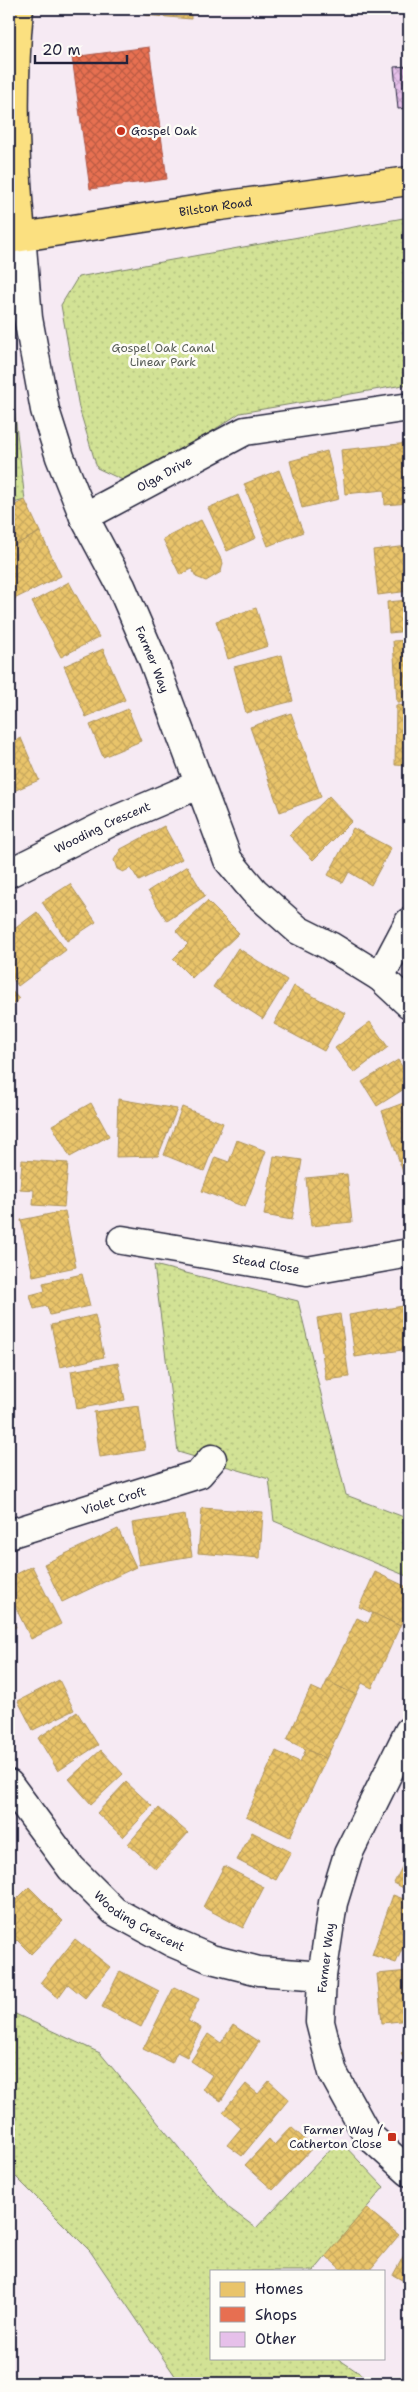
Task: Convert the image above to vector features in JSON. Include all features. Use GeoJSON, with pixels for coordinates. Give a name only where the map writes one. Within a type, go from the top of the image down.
{"type":"FeatureCollection","features":[{"type":"Feature","properties":{"kind":"main road"},"geometry":{"type":"LineString","coordinates":[[15,237],[16,44],[19,9]]}},
{"type":"Feature","properties":{"kind":"main road","name":"Bilston Road"},"geometry":{"type":"LineString","coordinates":[[15,237],[409,181]]}},
{"type":"Feature","properties":{"kind":"street","name":"Farmer Way"},"geometry":{"type":"LineString","coordinates":[[15,237],[45,410],[60,457],[84,517],[128,602],[153,660],[198,785],[228,860],[254,891],[298,930],[330,946],[380,977],[409,1004]]}},
{"type":"Feature","properties":{"kind":"street","name":"Olga Drive"},"geometry":{"type":"LineString","coordinates":[[84,517],[245,431],[403,408]]}},
{"type":"Feature","properties":{"kind":"street","name":"Wooding Crescent"},"geometry":{"type":"LineString","coordinates":[[9,873],[111,822],[198,785]]}},
{"type":"Feature","properties":{"kind":"street"},"geometry":{"type":"LineString","coordinates":[[380,977],[409,922]]}},
{"type":"Feature","properties":{"kind":"street","name":"Stead Close"},"geometry":{"type":"LineString","coordinates":[[122,1240],[307,1271],[409,1252]]}},
{"type":"Feature","properties":{"kind":"street","name":"Violet Croft"},"geometry":{"type":"LineString","coordinates":[[9,1534],[199,1474],[212,1459]]}},
{"type":"Feature","properties":{"kind":"street","name":"Farmer Way"},"geometry":{"type":"LineString","coordinates":[[409,1731],[348,1854],[333,1903],[322,1976],[320,2022],[333,2073],[366,2133],[409,2172]]}},
{"type":"Feature","properties":{"kind":"street","name":"Wooding Crescent"},"geometry":{"type":"LineString","coordinates":[[9,1784],[71,1868],[114,1911],[171,1942],[211,1959],[259,1970],[322,1976]]}},
{"type":"Feature","properties":{"kind":"green space","name":"Gospel Oak Canal Linear Park"},"geometry":{"type":"Polygon","coordinates":[[[409,217],[409,384],[240,413],[131,484],[97,468],[79,408],[61,305],[78,277],[409,217]]]}},
{"type":"Feature","properties":{"kind":"green space"},"geometry":{"type":"Polygon","coordinates":[[[9,366],[25,500],[9,504],[9,366]]]}},
{"type":"Feature","properties":{"kind":"green space"},"geometry":{"type":"Polygon","coordinates":[[[154,1265],[298,1301],[346,1495],[409,1519],[409,1577],[274,1521],[269,1479],[178,1452],[154,1265]]]}},
{"type":"Feature","properties":{"kind":"green space"},"geometry":{"type":"Polygon","coordinates":[[[9,2011],[100,2053],[229,2208],[256,2228],[339,2140],[384,2187],[315,2270],[210,2270],[210,2360],[340,2360],[374,2383],[180,2383],[90,2251],[9,2170],[9,2011]]]}},
{"type":"Feature","properties":{"kind":"building: Homes"},"geometry":{"type":"Polygon","coordinates":[[[146,9],[191,9],[191,19],[145,15],[146,9]]]}},
{"type":"Feature","properties":{"kind":"building: Homes"},"geometry":{"type":"Polygon","coordinates":[[[277,9],[318,9],[318,14],[277,12],[277,9]]]}},
{"type":"Feature","properties":{"kind":"building: Homes"},"geometry":{"type":"Polygon","coordinates":[[[409,443],[409,503],[385,505],[384,490],[345,494],[341,450],[409,443]]]}},
{"type":"Feature","properties":{"kind":"building: Homes"},"geometry":{"type":"Polygon","coordinates":[[[327,451],[339,499],[302,508],[290,461],[327,451]]]}},
{"type":"Feature","properties":{"kind":"building: Homes"},"geometry":{"type":"Polygon","coordinates":[[[279,470],[303,532],[268,546],[244,484],[279,470]]]}},
{"type":"Feature","properties":{"kind":"building: Homes"},"geometry":{"type":"Polygon","coordinates":[[[238,495],[256,538],[227,551],[208,508],[238,495]]]}},
{"type":"Feature","properties":{"kind":"building: Homes"},"geometry":{"type":"Polygon","coordinates":[[[25,500],[40,532],[9,548],[9,508],[25,500]]]}},
{"type":"Feature","properties":{"kind":"building: Homes"},"geometry":{"type":"Polygon","coordinates":[[[201,520],[223,563],[221,572],[206,581],[196,577],[192,569],[180,575],[163,539],[201,520]]]}},
{"type":"Feature","properties":{"kind":"building: Homes"},"geometry":{"type":"Polygon","coordinates":[[[40,532],[61,576],[12,600],[9,593],[9,548],[40,532]]]}},
{"type":"Feature","properties":{"kind":"building: Homes"},"geometry":{"type":"Polygon","coordinates":[[[409,546],[409,591],[378,595],[373,550],[409,546]]]}},
{"type":"Feature","properties":{"kind":"building: Homes"},"geometry":{"type":"Polygon","coordinates":[[[69,582],[99,637],[61,657],[32,602],[69,582]]]}},
{"type":"Feature","properties":{"kind":"building: Homes"},"geometry":{"type":"Polygon","coordinates":[[[409,600],[409,631],[389,633],[387,602],[409,600]]]}},
{"type":"Feature","properties":{"kind":"building: Homes"},"geometry":{"type":"Polygon","coordinates":[[[256,608],[268,646],[228,659],[216,621],[256,608]]]}},
{"type":"Feature","properties":{"kind":"building: Homes"},"geometry":{"type":"Polygon","coordinates":[[[409,640],[409,702],[397,702],[393,641],[409,640]]]}},
{"type":"Feature","properties":{"kind":"building: Homes"},"geometry":{"type":"Polygon","coordinates":[[[103,649],[125,700],[86,717],[64,666],[103,649]]]}},
{"type":"Feature","properties":{"kind":"building: Homes"},"geometry":{"type":"Polygon","coordinates":[[[282,655],[293,701],[246,713],[234,667],[282,655]]]}},
{"type":"Feature","properties":{"kind":"building: Homes"},"geometry":{"type":"Polygon","coordinates":[[[396,705],[409,706],[409,766],[395,765],[396,705]]]}},
{"type":"Feature","properties":{"kind":"building: Homes"},"geometry":{"type":"Polygon","coordinates":[[[128,709],[141,741],[103,757],[90,725],[128,709]]]}},
{"type":"Feature","properties":{"kind":"building: Homes"},"geometry":{"type":"Polygon","coordinates":[[[291,713],[321,797],[280,812],[250,727],[291,713]]]}},
{"type":"Feature","properties":{"kind":"building: Homes"},"geometry":{"type":"Polygon","coordinates":[[[21,738],[39,780],[9,793],[9,743],[21,738]]]}},
{"type":"Feature","properties":{"kind":"building: Homes"},"geometry":{"type":"Polygon","coordinates":[[[329,796],[352,821],[313,860],[289,835],[329,796]]]}},
{"type":"Feature","properties":{"kind":"building: Homes"},"geometry":{"type":"Polygon","coordinates":[[[164,826],[182,859],[139,881],[131,868],[123,872],[117,869],[114,860],[121,849],[164,826]]]}},
{"type":"Feature","properties":{"kind":"building: Homes"},"geometry":{"type":"Polygon","coordinates":[[[353,828],[391,848],[371,885],[349,872],[343,883],[328,875],[353,828]]]}},
{"type":"Feature","properties":{"kind":"building: Homes"},"geometry":{"type":"Polygon","coordinates":[[[187,866],[205,896],[167,921],[148,891],[187,866]]]}},
{"type":"Feature","properties":{"kind":"building: Homes"},"geometry":{"type":"Polygon","coordinates":[[[70,884],[96,922],[67,941],[42,902],[70,884]]]}},
{"type":"Feature","properties":{"kind":"building: Homes"},"geometry":{"type":"Polygon","coordinates":[[[207,901],[239,933],[192,978],[173,959],[188,944],[176,931],[207,901]]]}},
{"type":"Feature","properties":{"kind":"building: Homes"},"geometry":{"type":"Polygon","coordinates":[[[37,912],[66,950],[18,986],[9,973],[9,933],[37,912]]]}},
{"type":"Feature","properties":{"kind":"building: Homes"},"geometry":{"type":"Polygon","coordinates":[[[238,948],[287,980],[263,1019],[213,987],[238,948]]]}},
{"type":"Feature","properties":{"kind":"building: Homes"},"geometry":{"type":"Polygon","coordinates":[[[294,986],[345,1013],[324,1051],[274,1024],[294,986]]]}},
{"type":"Feature","properties":{"kind":"building: Homes"},"geometry":{"type":"Polygon","coordinates":[[[9,988],[19,999],[9,1008],[9,988]]]}},
{"type":"Feature","properties":{"kind":"building: Homes"},"geometry":{"type":"Polygon","coordinates":[[[370,1022],[388,1047],[354,1073],[335,1048],[370,1022]]]}},
{"type":"Feature","properties":{"kind":"building: Homes"},"geometry":{"type":"Polygon","coordinates":[[[398,1060],[409,1078],[409,1086],[377,1106],[362,1082],[398,1060]]]}},
{"type":"Feature","properties":{"kind":"building: Homes"},"geometry":{"type":"Polygon","coordinates":[[[118,1099],[177,1109],[158,1156],[116,1157],[118,1099]]]}},
{"type":"Feature","properties":{"kind":"building: Homes"},"geometry":{"type":"Polygon","coordinates":[[[409,1101],[409,1170],[403,1172],[382,1111],[409,1101]]]}},
{"type":"Feature","properties":{"kind":"building: Homes"},"geometry":{"type":"Polygon","coordinates":[[[91,1103],[109,1136],[70,1157],[52,1125],[91,1103]]]}},
{"type":"Feature","properties":{"kind":"building: Homes"},"geometry":{"type":"Polygon","coordinates":[[[182,1107],[223,1123],[204,1171],[164,1155],[182,1107]]]}},
{"type":"Feature","properties":{"kind":"building: Homes"},"geometry":{"type":"Polygon","coordinates":[[[237,1140],[266,1151],[245,1207],[202,1191],[215,1157],[229,1162],[237,1140]]]}},
{"type":"Feature","properties":{"kind":"building: Homes"},"geometry":{"type":"Polygon","coordinates":[[[274,1156],[302,1160],[292,1220],[264,1215],[274,1156]]]}},
{"type":"Feature","properties":{"kind":"building: Homes"},"geometry":{"type":"Polygon","coordinates":[[[22,1160],[68,1163],[64,1207],[33,1205],[34,1190],[20,1189],[22,1160]]]}},
{"type":"Feature","properties":{"kind":"building: Homes"},"geometry":{"type":"Polygon","coordinates":[[[347,1174],[352,1222],[311,1226],[306,1178],[347,1174]]]}},
{"type":"Feature","properties":{"kind":"building: Homes"},"geometry":{"type":"Polygon","coordinates":[[[65,1211],[76,1267],[33,1276],[21,1220],[65,1211]]]}},
{"type":"Feature","properties":{"kind":"building: Homes"},"geometry":{"type":"Polygon","coordinates":[[[82,1274],[90,1306],[50,1315],[47,1306],[34,1309],[30,1295],[45,1291],[43,1283],[82,1274]]]}},
{"type":"Feature","properties":{"kind":"building: Homes"},"geometry":{"type":"Polygon","coordinates":[[[409,1305],[409,1349],[355,1357],[349,1315],[409,1305]]]}},
{"type":"Feature","properties":{"kind":"building: Homes"},"geometry":{"type":"Polygon","coordinates":[[[340,1314],[349,1377],[326,1380],[317,1318],[340,1314]]]}},
{"type":"Feature","properties":{"kind":"building: Homes"},"geometry":{"type":"Polygon","coordinates":[[[95,1315],[104,1357],[60,1367],[51,1325],[95,1315]]]}},
{"type":"Feature","properties":{"kind":"building: Homes"},"geometry":{"type":"Polygon","coordinates":[[[118,1363],[125,1400],[77,1409],[71,1371],[118,1363]]]}},
{"type":"Feature","properties":{"kind":"building: Homes"},"geometry":{"type":"Polygon","coordinates":[[[139,1406],[145,1450],[100,1457],[94,1412],[139,1406]]]}},
{"type":"Feature","properties":{"kind":"building: Homes"},"geometry":{"type":"Polygon","coordinates":[[[409,1492],[409,1510],[404,1508],[409,1492]]]}},
{"type":"Feature","properties":{"kind":"building: Homes"},"geometry":{"type":"Polygon","coordinates":[[[202,1508],[263,1512],[260,1558],[198,1553],[202,1508]]]}},
{"type":"Feature","properties":{"kind":"building: Homes"},"geometry":{"type":"Polygon","coordinates":[[[185,1515],[192,1556],[139,1565],[132,1523],[185,1515]]]}},
{"type":"Feature","properties":{"kind":"building: Homes"},"geometry":{"type":"Polygon","coordinates":[[[118,1529],[136,1567],[62,1602],[44,1564],[118,1529]]]}},
{"type":"Feature","properties":{"kind":"building: Homes"},"geometry":{"type":"Polygon","coordinates":[[[32,1566],[61,1624],[31,1639],[9,1594],[9,1578],[32,1566]]]}},
{"type":"Feature","properties":{"kind":"building: Homes"},"geometry":{"type":"Polygon","coordinates":[[[375,1572],[409,1588],[409,1607],[400,1626],[359,1607],[375,1572]]]}},
{"type":"Feature","properties":{"kind":"building: Homes"},"geometry":{"type":"Polygon","coordinates":[[[9,1612],[16,1627],[9,1631],[9,1612]]]}},
{"type":"Feature","properties":{"kind":"building: Homes"},"geometry":{"type":"Polygon","coordinates":[[[373,1613],[400,1626],[372,1688],[362,1683],[356,1695],[327,1681],[357,1618],[368,1623],[373,1613]]]}},
{"type":"Feature","properties":{"kind":"building: Homes"},"geometry":{"type":"Polygon","coordinates":[[[59,1680],[74,1710],[33,1730],[18,1701],[59,1680]]]}},
{"type":"Feature","properties":{"kind":"building: Homes"},"geometry":{"type":"Polygon","coordinates":[[[327,1681],[356,1695],[326,1759],[287,1740],[311,1687],[322,1692],[327,1681]]]}},
{"type":"Feature","properties":{"kind":"building: Homes"},"geometry":{"type":"Polygon","coordinates":[[[77,1712],[98,1745],[58,1771],[38,1738],[77,1712]]]}},
{"type":"Feature","properties":{"kind":"building: Homes"},"geometry":{"type":"Polygon","coordinates":[[[306,1749],[326,1759],[290,1837],[246,1816],[276,1751],[300,1762],[306,1749]]]}},
{"type":"Feature","properties":{"kind":"building: Homes"},"geometry":{"type":"Polygon","coordinates":[[[101,1750],[123,1774],[91,1804],[69,1779],[101,1750]]]}},
{"type":"Feature","properties":{"kind":"building: Homes"},"geometry":{"type":"Polygon","coordinates":[[[126,1782],[152,1806],[123,1837],[97,1813],[126,1782]]]}},
{"type":"Feature","properties":{"kind":"building: Homes"},"geometry":{"type":"Polygon","coordinates":[[[159,1808],[188,1833],[156,1869],[128,1844],[159,1808]]]}},
{"type":"Feature","properties":{"kind":"building: Homes"},"geometry":{"type":"Polygon","coordinates":[[[252,1832],[291,1852],[276,1880],[237,1860],[252,1832]]]}},
{"type":"Feature","properties":{"kind":"building: Homes"},"geometry":{"type":"Polygon","coordinates":[[[409,1853],[409,1891],[394,1883],[409,1853]]]}},
{"type":"Feature","properties":{"kind":"building: Homes"},"geometry":{"type":"Polygon","coordinates":[[[224,1866],[264,1887],[243,1928],[203,1907],[224,1866]]]}},
{"type":"Feature","properties":{"kind":"building: Homes"},"geometry":{"type":"Polygon","coordinates":[[[29,1887],[63,1921],[31,1954],[17,1940],[9,1948],[9,1907],[29,1887]]]}},
{"type":"Feature","properties":{"kind":"building: Homes"},"geometry":{"type":"Polygon","coordinates":[[[393,1895],[409,1901],[409,1951],[402,1949],[396,1963],[372,1955],[393,1895]]]}},
{"type":"Feature","properties":{"kind":"building: Homes"},"geometry":{"type":"Polygon","coordinates":[[[75,1939],[110,1967],[85,1998],[68,1984],[58,1998],[40,1983],[75,1939]]]}},
{"type":"Feature","properties":{"kind":"building: Homes"},"geometry":{"type":"Polygon","coordinates":[[[120,1971],[159,1991],[141,2027],[102,2007],[120,1971]]]}},
{"type":"Feature","properties":{"kind":"building: Homes"},"geometry":{"type":"Polygon","coordinates":[[[409,1971],[409,2020],[382,2023],[377,1974],[409,1971]]]}},
{"type":"Feature","properties":{"kind":"building: Homes"},"geometry":{"type":"Polygon","coordinates":[[[174,1987],[199,1999],[188,2021],[201,2028],[187,2057],[177,2052],[172,2063],[143,2049],[174,1987]]]}},
{"type":"Feature","properties":{"kind":"building: Homes"},"geometry":{"type":"Polygon","coordinates":[[[233,2025],[259,2042],[221,2101],[203,2089],[212,2075],[191,2061],[208,2034],[221,2043],[233,2025]]]}},
{"type":"Feature","properties":{"kind":"building: Homes"},"geometry":{"type":"Polygon","coordinates":[[[409,2048],[409,2065],[401,2054],[409,2048]]]}},
{"type":"Feature","properties":{"kind":"building: Homes"},"geometry":{"type":"Polygon","coordinates":[[[269,2081],[289,2099],[242,2156],[227,2145],[241,2128],[223,2112],[246,2084],[258,2094],[269,2081]]]}},
{"type":"Feature","properties":{"kind":"building: Homes"},"geometry":{"type":"Polygon","coordinates":[[[291,2127],[313,2147],[273,2190],[245,2165],[269,2139],[274,2145],[291,2127]]]}},
{"type":"Feature","properties":{"kind":"building: Homes"},"geometry":{"type":"Polygon","coordinates":[[[366,2208],[399,2235],[370,2270],[342,2270],[326,2256],[366,2208]]]}},
{"type":"Feature","properties":{"kind":"building: Homes"},"geometry":{"type":"Polygon","coordinates":[[[409,2246],[409,2284],[393,2275],[409,2246]]]}},
{"type":"Feature","properties":{"kind":"building: Shops"},"geometry":{"type":"Polygon","coordinates":[[[149,47],[167,179],[90,189],[72,57],[149,47]]]}},
{"type":"Feature","properties":{"kind":"building: Other"},"geometry":{"type":"Polygon","coordinates":[[[409,66],[409,108],[398,109],[394,67],[409,66]]]}},
{"type":"Feature","properties":{"kind":"place","name":"Gospel Oak"},"geometry":{"type":"Point","coordinates":[121,131]}},
{"type":"Feature","properties":{"kind":"place","name":"Farmer Way / Catherton Close"},"geometry":{"type":"Point","coordinates":[392,2137]}}]}
